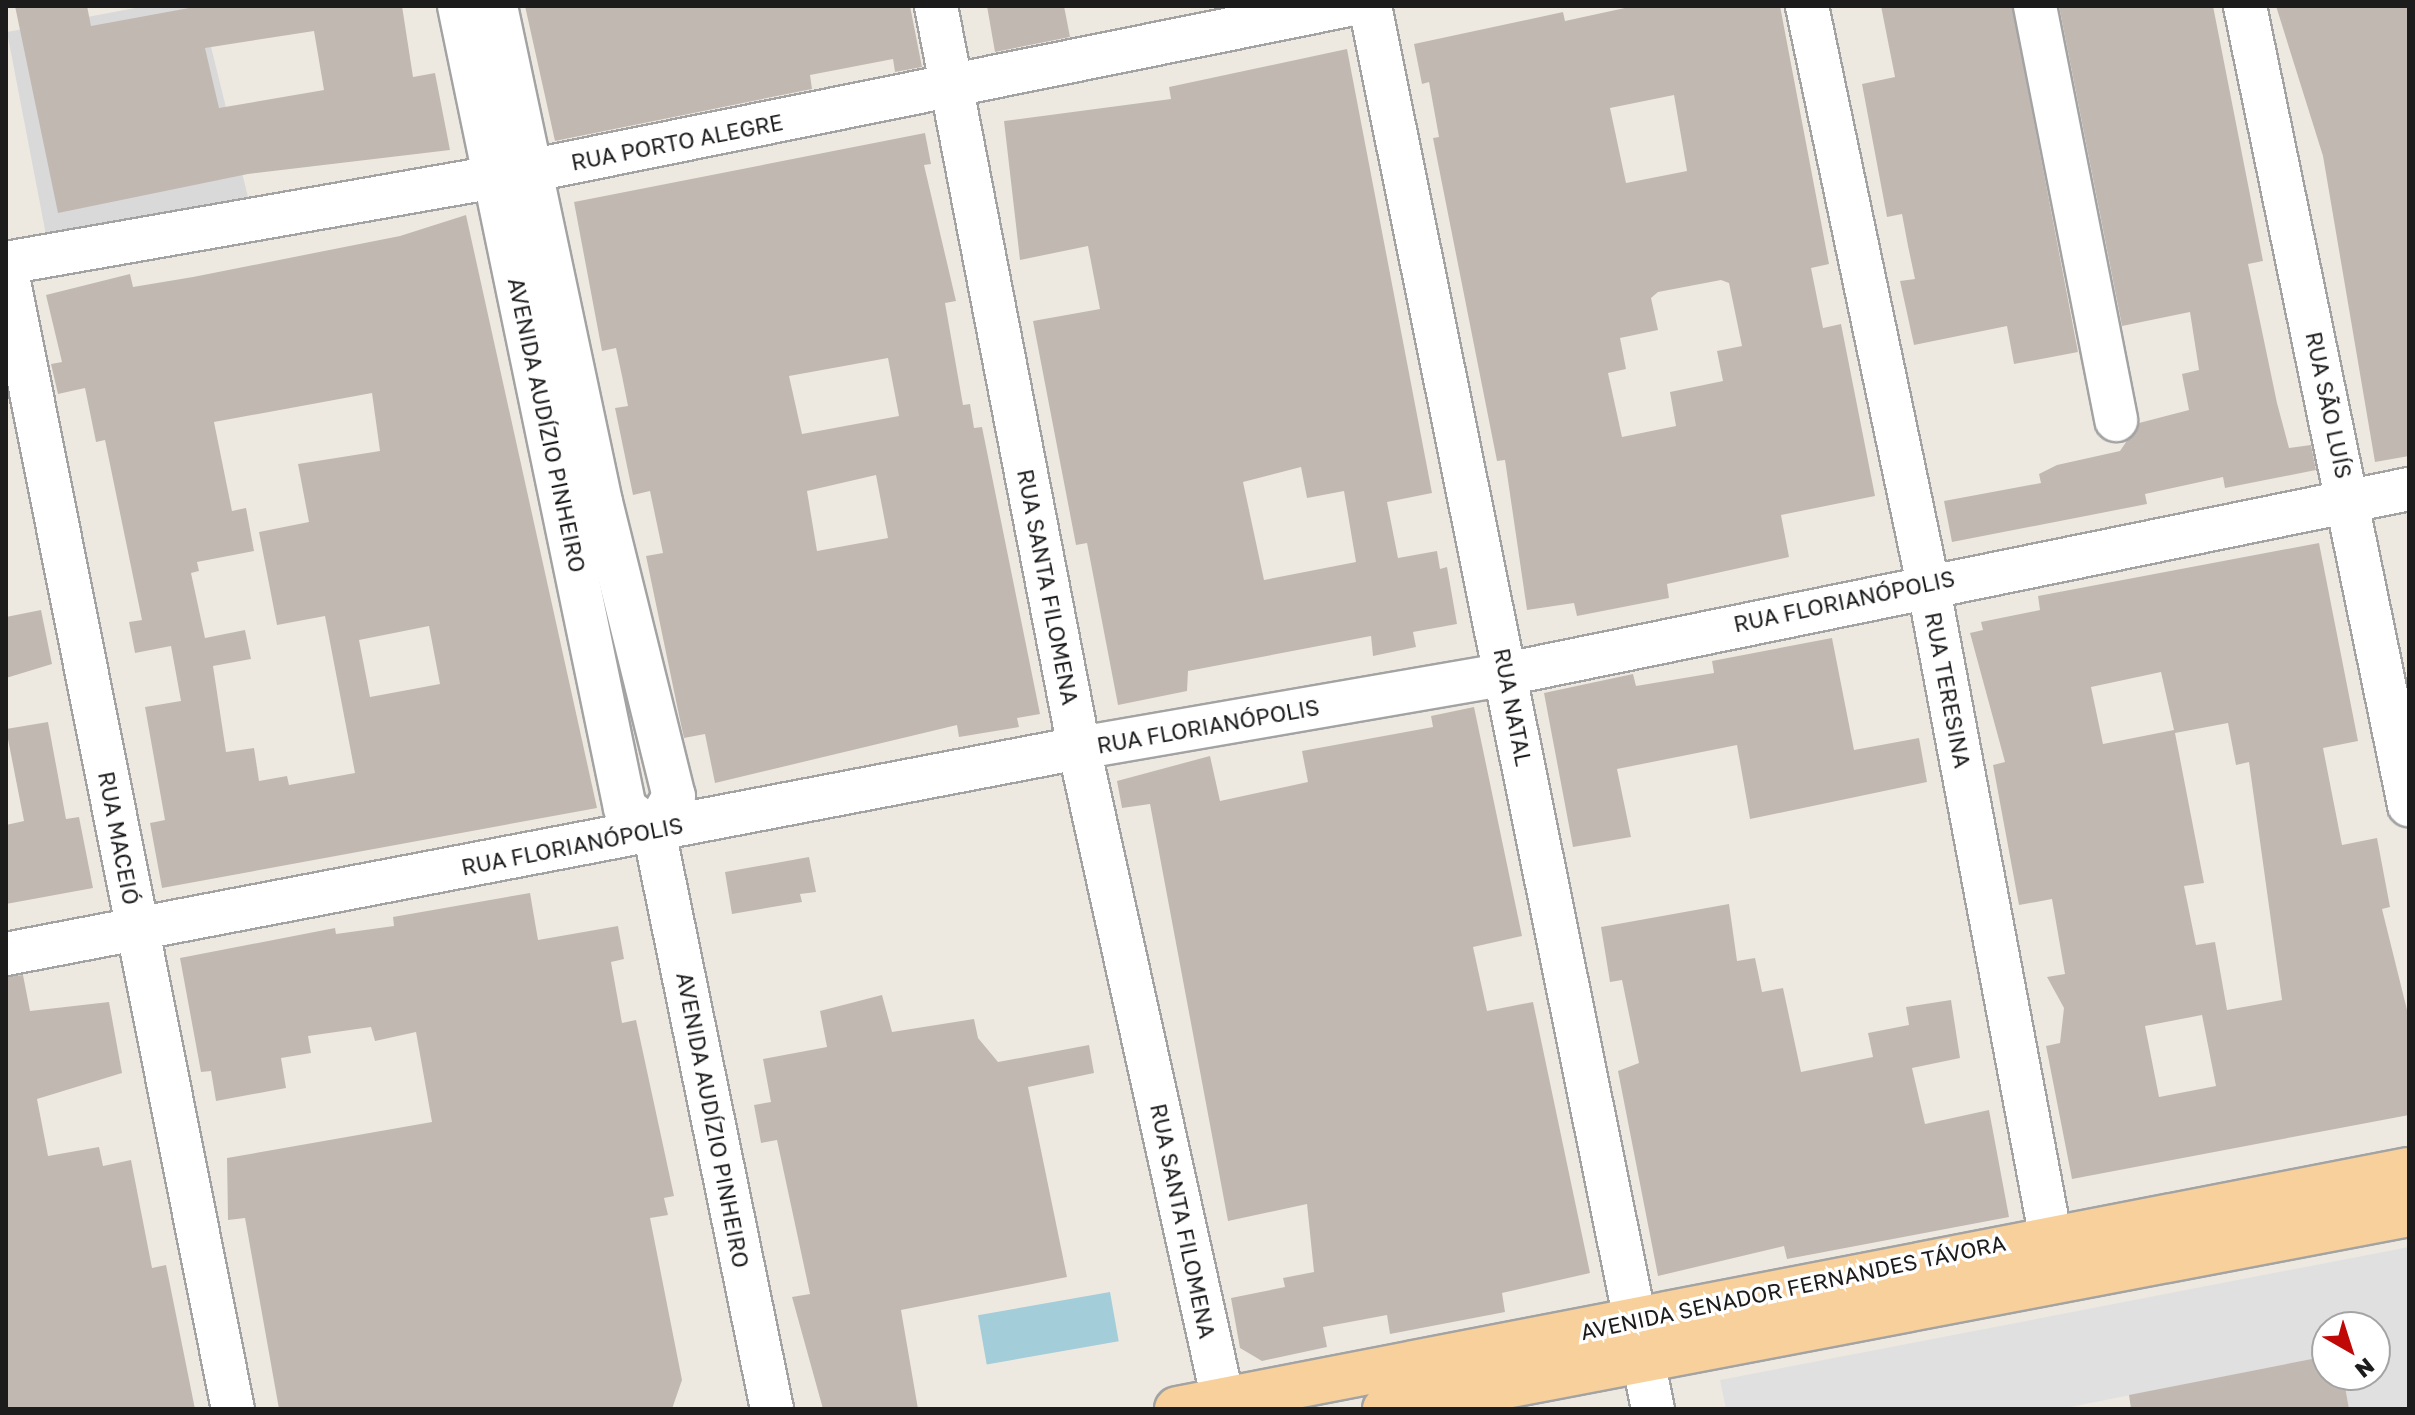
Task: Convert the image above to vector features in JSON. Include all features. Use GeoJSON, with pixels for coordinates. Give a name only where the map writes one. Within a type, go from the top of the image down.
{"type":"FeatureCollection","features":[{"type":"Feature","properties":{"kind":"main road","name":"AVENIDA SENADOR FERNANDES TÁVORA"},"geometry":{"type":"LineString","coordinates":[[1385,1409],[1639,1339],[2050,1234],[2409,1170]]}},
{"type":"Feature","properties":{"kind":"main road","name":"AVENIDA SENADOR FERNANDES TÁVORA"},"geometry":{"type":"LineString","coordinates":[[1177,1409],[1639,1339],[2409,1214]]}},
{"type":"Feature","properties":{"kind":"street","name":"AVENIDA AUDÍZIO PINHEIRO"},"geometry":{"type":"LineString","coordinates":[[459,6],[511,173],[583,505],[625,808],[654,831],[772,1409]]}},
{"type":"Feature","properties":{"kind":"street","name":"AVENIDA AUDÍZIO PINHEIRO"},"geometry":{"type":"LineString","coordinates":[[496,6],[511,173]]}},
{"type":"Feature","properties":{"kind":"street","name":"RUA SANTA FILOMENA"},"geometry":{"type":"LineString","coordinates":[[936,6],[1079,748],[1223,1400]]}},
{"type":"Feature","properties":{"kind":"street","name":"RUA PORTO ALEGRE"},"geometry":{"type":"LineString","coordinates":[[6,265],[953,88],[1344,6]]}},
{"type":"Feature","properties":{"kind":"street","name":"RUA NATAL"},"geometry":{"type":"LineString","coordinates":[[1370,6],[1653,1409]]}},
{"type":"Feature","properties":{"kind":"street","name":"RUA TERESINA"},"geometry":{"type":"LineString","coordinates":[[1807,6],[1928,584],[2050,1234]]}},
{"type":"Feature","properties":{"kind":"street"},"geometry":{"type":"LineString","coordinates":[[2035,6],[2116,420]]}},
{"type":"Feature","properties":{"kind":"street","name":"RUA SÃO LUÍS"},"geometry":{"type":"LineString","coordinates":[[2245,6],[2409,805]]}},
{"type":"Feature","properties":{"kind":"street","name":"RUA MACEIÓ"},"geometry":{"type":"LineString","coordinates":[[6,265],[233,1409]]}},
{"type":"Feature","properties":{"kind":"street","name":"RUA FLORIANÓPOLIS"},"geometry":{"type":"LineString","coordinates":[[6,954],[1079,748],[1506,674],[1928,584],[2409,489]]}},
{"type":"Feature","properties":{"kind":"shaded area"},"geometry":{"type":"Polygon","coordinates":[[[146,6],[201,6],[248,197],[46,235],[7,32],[146,6]]]}},
{"type":"Feature","properties":{"kind":"shaded area"},"geometry":{"type":"Polygon","coordinates":[[[2409,1247],[2409,1409],[2349,1409],[2346,1391],[2391,1391],[2391,1311],[2311,1311],[2311,1359],[2060,1409],[1726,1409],[1720,1380],[2409,1247]]]}},
{"type":"Feature","properties":{"kind":"water"},"geometry":{"type":"Polygon","coordinates":[[[1110,1292],[1119,1341],[987,1365],[978,1315],[1110,1292]]]}},
{"type":"Feature","properties":{"kind":"building"},"geometry":{"type":"Polygon","coordinates":[[[15,6],[87,6],[91,26],[200,6],[402,6],[413,77],[435,73],[450,150],[248,174],[58,213],[15,6]],[[314,31],[205,48],[219,108],[324,90],[314,31]]]}},
{"type":"Feature","properties":{"kind":"building"},"geometry":{"type":"Polygon","coordinates":[[[525,6],[910,6],[922,67],[895,72],[893,59],[810,75],[812,89],[555,141],[525,6]]]}},
{"type":"Feature","properties":{"kind":"building"},"geometry":{"type":"Polygon","coordinates":[[[987,6],[1064,6],[1070,37],[995,52],[987,6]]]}},
{"type":"Feature","properties":{"kind":"building"},"geometry":{"type":"Polygon","coordinates":[[[1634,6],[1780,6],[1829,264],[1811,268],[1823,328],[1841,324],[1875,496],[1781,515],[1789,557],[1667,584],[1669,598],[1577,616],[1574,603],[1527,610],[1505,460],[1497,461],[1433,138],[1439,137],[1429,82],[1422,84],[1414,44],[1563,12],[1565,21],[1634,6]],[[1674,95],[1610,108],[1626,183],[1687,171],[1674,95]],[[1721,280],[1658,292],[1651,298],[1658,330],[1620,338],[1626,369],[1608,373],[1622,437],[1676,426],[1670,392],[1723,381],[1717,351],[1742,346],[1729,283],[1721,280]]]}},
{"type":"Feature","properties":{"kind":"building"},"geometry":{"type":"Polygon","coordinates":[[[1881,6],[2012,6],[2078,352],[2014,364],[2007,326],[1914,345],[1900,281],[1915,279],[1902,214],[1887,217],[1862,84],[1895,77],[1881,6]]]}},
{"type":"Feature","properties":{"kind":"building"},"geometry":{"type":"Polygon","coordinates":[[[2059,6],[2213,6],[2263,261],[2248,264],[2277,403],[2289,448],[2311,445],[2316,470],[2225,488],[2223,477],[2145,494],[2147,504],[1952,542],[1944,501],[2041,483],[2039,474],[2057,465],[2120,451],[2139,423],[2189,410],[2182,374],[2199,370],[2190,312],[2122,326],[2059,6]]]}},
{"type":"Feature","properties":{"kind":"building"},"geometry":{"type":"Polygon","coordinates":[[[2276,6],[2409,6],[2409,456],[2375,462],[2323,156],[2276,6]]]}},
{"type":"Feature","properties":{"kind":"building"},"geometry":{"type":"Polygon","coordinates":[[[1347,49],[1432,493],[1387,502],[1398,558],[1437,551],[1440,569],[1447,567],[1457,624],[1413,632],[1416,647],[1373,656],[1371,636],[1188,671],[1187,691],[1118,705],[1087,543],[1076,545],[1033,321],[1100,309],[1088,246],[1020,260],[1004,121],[1171,99],[1169,87],[1347,49]],[[1301,467],[1243,482],[1264,580],[1356,562],[1344,491],[1307,498],[1301,467]]]}},
{"type":"Feature","properties":{"kind":"building"},"geometry":{"type":"Polygon","coordinates":[[[925,133],[931,164],[924,165],[956,301],[945,303],[963,405],[970,404],[974,428],[982,427],[1040,714],[1017,718],[1019,727],[959,737],[957,725],[715,783],[705,734],[684,738],[646,556],[663,553],[650,491],[633,495],[615,408],[628,406],[622,376],[616,348],[602,351],[574,202],[925,133]],[[888,358],[789,376],[802,434],[899,416],[888,358]],[[876,475],[807,491],[817,551],[888,538],[876,475]]]}},
{"type":"Feature","properties":{"kind":"building"},"geometry":{"type":"Polygon","coordinates":[[[466,215],[597,808],[162,888],[150,823],[165,820],[145,707],[181,701],[171,646],[135,653],[129,622],[142,620],[105,440],[96,442],[85,388],[58,394],[51,364],[62,362],[46,295],[130,274],[133,287],[400,236],[466,215]],[[372,393],[214,422],[232,511],[246,508],[254,551],[197,562],[199,571],[191,573],[205,638],[245,630],[251,659],[213,666],[226,752],[254,748],[259,781],[287,776],[289,785],[355,773],[325,616],[277,625],[259,532],[309,522],[298,464],[380,451],[372,393]],[[429,626],[359,640],[370,697],[440,684],[429,626]]]}},
{"type":"Feature","properties":{"kind":"building"},"geometry":{"type":"Polygon","coordinates":[[[2319,543],[2358,741],[2323,748],[2342,845],[2377,838],[2390,907],[2382,909],[2409,1018],[2409,1115],[2072,1179],[2046,1046],[2060,1043],[2064,1008],[2047,977],[2065,974],[2052,899],[2019,905],[1993,765],[2005,762],[1970,633],[1983,630],[1981,622],[2040,610],[2038,596],[2319,543]],[[2161,672],[2091,687],[2103,744],[2174,730],[2161,672]],[[2228,723],[2175,733],[2204,883],[2184,886],[2196,945],[2215,942],[2227,1010],[2282,1000],[2249,762],[2236,765],[2228,723]],[[2202,1015],[2145,1026],[2159,1097],[2216,1086],[2202,1015]]]}},
{"type":"Feature","properties":{"kind":"building"},"geometry":{"type":"Polygon","coordinates":[[[41,610],[52,664],[6,678],[6,617],[41,610]]]}},
{"type":"Feature","properties":{"kind":"building"},"geometry":{"type":"Polygon","coordinates":[[[1832,638],[1854,750],[1919,738],[1927,782],[1750,819],[1737,745],[1617,769],[1631,837],[1573,847],[1544,693],[1633,674],[1636,686],[1714,673],[1712,661],[1832,638]]]}},
{"type":"Feature","properties":{"kind":"building"},"geometry":{"type":"Polygon","coordinates":[[[1474,707],[1522,936],[1473,947],[1487,1011],[1533,1002],[1590,1273],[1502,1293],[1505,1312],[1390,1334],[1387,1315],[1323,1327],[1327,1347],[1262,1361],[1240,1348],[1231,1298],[1285,1287],[1283,1278],[1314,1272],[1307,1204],[1228,1221],[1150,804],[1122,808],[1117,781],[1210,756],[1220,801],[1308,782],[1302,751],[1433,727],[1431,716],[1474,707]]]}},
{"type":"Feature","properties":{"kind":"building"},"geometry":{"type":"Polygon","coordinates":[[[48,722],[66,819],[79,817],[93,888],[6,904],[6,825],[24,821],[6,729],[48,722]]]}},
{"type":"Feature","properties":{"kind":"building"},"geometry":{"type":"Polygon","coordinates":[[[809,857],[816,892],[800,894],[802,902],[732,914],[725,872],[809,857]]]}},
{"type":"Feature","properties":{"kind":"building"},"geometry":{"type":"Polygon","coordinates":[[[530,893],[538,940],[618,926],[624,959],[611,962],[622,1023],[636,1020],[674,1196],[664,1198],[668,1215],[650,1218],[682,1380],[672,1409],[279,1409],[245,1218],[228,1220],[227,1158],[432,1122],[416,1032],[375,1041],[371,1027],[308,1036],[311,1053],[281,1058],[286,1088],[216,1101],[211,1071],[201,1072],[180,958],[335,928],[336,934],[394,926],[393,917],[530,893]]]}},
{"type":"Feature","properties":{"kind":"building"},"geometry":{"type":"Polygon","coordinates":[[[1729,904],[1737,961],[1755,958],[1762,992],[1783,988],[1801,1072],[1873,1057],[1868,1033],[1909,1025],[1906,1007],[1951,1000],[1960,1058],[1912,1068],[1925,1124],[1989,1110],[2009,1217],[1787,1259],[1784,1246],[1658,1276],[1618,1071],[1639,1063],[1622,980],[1610,982],[1601,927],[1729,904]]]}},
{"type":"Feature","properties":{"kind":"building"},"geometry":{"type":"Polygon","coordinates":[[[23,975],[30,1011],[109,1002],[122,1073],[37,1099],[48,1156],[99,1147],[103,1166],[131,1160],[152,1268],[166,1265],[195,1409],[6,1409],[6,977],[23,975]]]}},
{"type":"Feature","properties":{"kind":"building"},"geometry":{"type":"Polygon","coordinates":[[[882,995],[892,1032],[974,1019],[978,1038],[998,1062],[1089,1045],[1094,1073],[1028,1087],[1067,1277],[901,1310],[918,1409],[823,1409],[792,1297],[810,1294],[777,1140],[761,1143],[754,1105],[771,1102],[763,1059],[827,1047],[820,1011],[882,995]]]}},
{"type":"Feature","properties":{"kind":"building"},"geometry":{"type":"Polygon","coordinates":[[[2311,1359],[2311,1391],[2346,1391],[2349,1409],[2131,1409],[2129,1395],[2311,1359]]]}}]}
